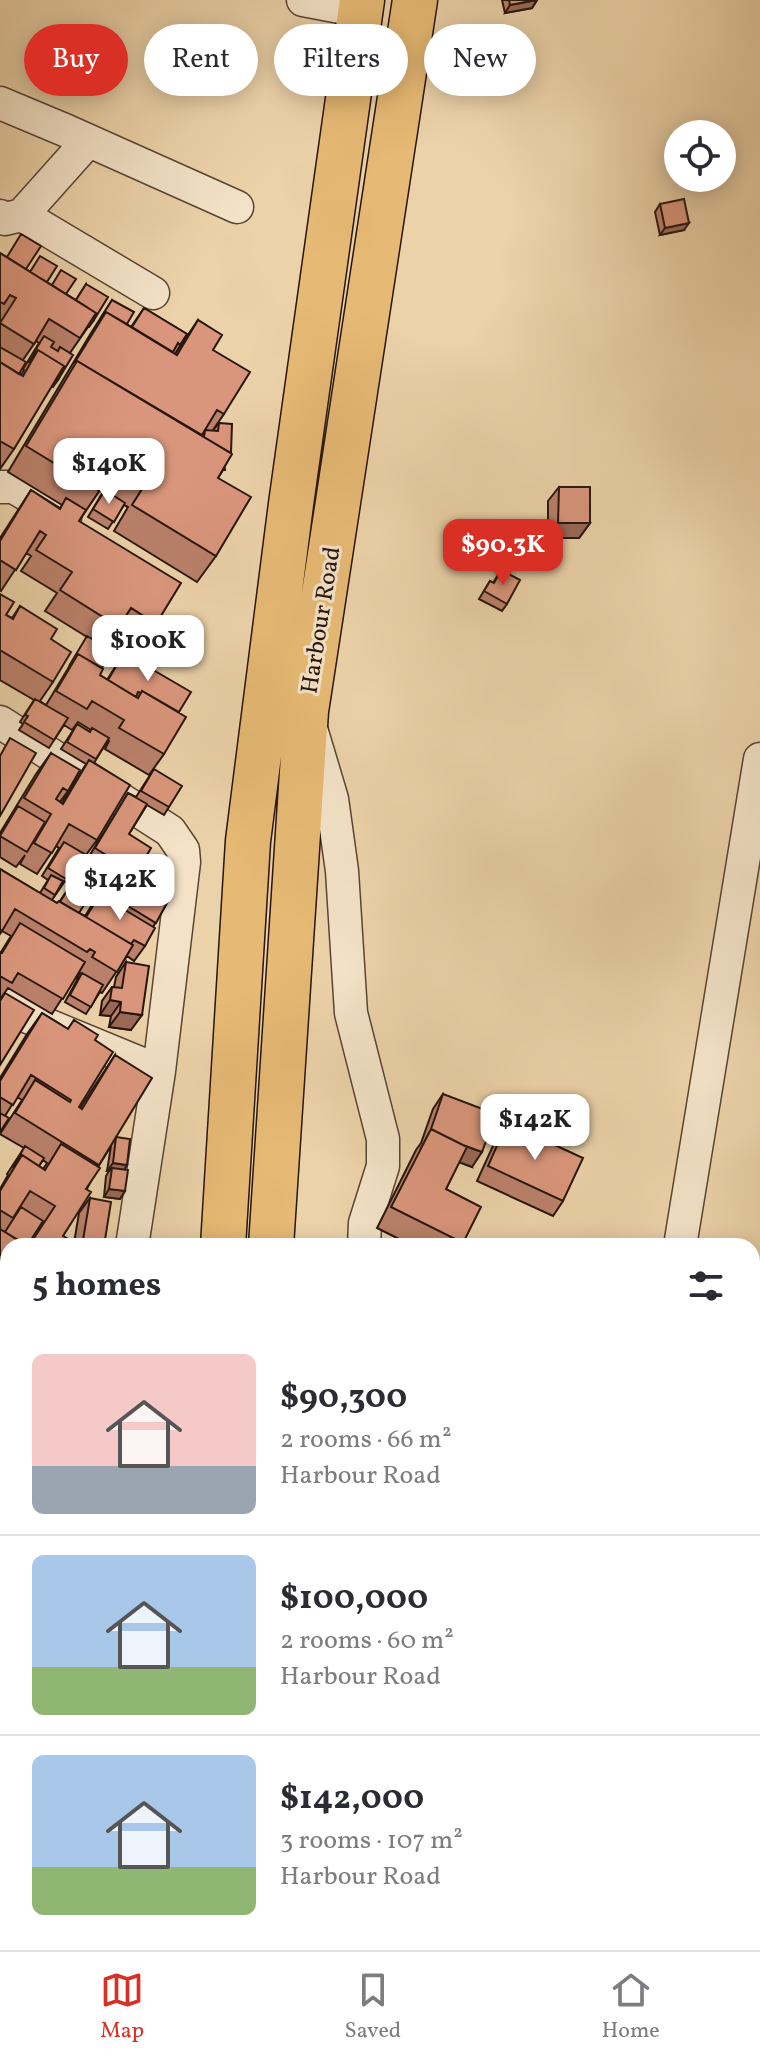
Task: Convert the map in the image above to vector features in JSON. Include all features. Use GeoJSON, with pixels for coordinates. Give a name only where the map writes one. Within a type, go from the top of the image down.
{"type":"FeatureCollection","features":[{"type":"Feature","properties":{"kind":"highway","name":"Harbour Road"},"geometry":{"type":"LineString","coordinates":[[272,1238],[306,711],[415,0]]}},
{"type":"Feature","properties":{"kind":"highway","name":"Harbour Road"},"geometry":{"type":"LineString","coordinates":[[223,1238],[248,841],[291,504],[362,6]]}},
{"type":"Feature","properties":{"kind":"street"},"geometry":{"type":"LineString","coordinates":[[303,0],[362,6]]}},
{"type":"Feature","properties":{"kind":"street"},"geometry":{"type":"LineString","coordinates":[[0,103],[237,207]]}},
{"type":"Feature","properties":{"kind":"street"},"geometry":{"type":"LineString","coordinates":[[88,141],[7,219],[153,293]]}},
{"type":"Feature","properties":{"kind":"street"},"geometry":{"type":"LineString","coordinates":[[5,494],[92,535]]}},
{"type":"Feature","properties":{"kind":"street"},"geometry":{"type":"LineString","coordinates":[[306,711],[332,799],[342,871],[351,1013],[383,1139],[383,1166],[365,1223],[364,1238]]}},
{"type":"Feature","properties":{"kind":"street"},"geometry":{"type":"LineString","coordinates":[[0,722],[170,831],[183,850],[159,1071],[133,1238]]}},
{"type":"Feature","properties":{"kind":"street"},"geometry":{"type":"LineString","coordinates":[[681,1238],[760,759]]}},
{"type":"Feature","properties":{"kind":"street"},"geometry":{"type":"LineString","coordinates":[[0,1002],[16,1012],[159,1071]]}},
{"type":"Feature","properties":{"kind":"building"},"geometry":{"type":"Polygon","coordinates":[[[509,0],[536,0],[510,5],[509,0]]]}},
{"type":"Feature","properties":{"kind":"building"},"geometry":{"type":"Polygon","coordinates":[[[684,199],[689,223],[665,228],[660,204],[684,199]]]}},
{"type":"Feature","properties":{"kind":"building"},"geometry":{"type":"Polygon","coordinates":[[[21,234],[41,246],[26,269],[7,257],[21,234]]]}},
{"type":"Feature","properties":{"kind":"building"},"geometry":{"type":"Polygon","coordinates":[[[0,253],[96,313],[80,338],[49,319],[34,344],[0,323],[16,298],[10,295],[4,304],[0,302],[0,253]]]}},
{"type":"Feature","properties":{"kind":"building"},"geometry":{"type":"Polygon","coordinates":[[[40,256],[57,266],[47,282],[30,272],[40,256]]]}},
{"type":"Feature","properties":{"kind":"building"},"geometry":{"type":"Polygon","coordinates":[[[61,270],[76,279],[66,294],[52,285],[61,270]]]}},
{"type":"Feature","properties":{"kind":"building"},"geometry":{"type":"Polygon","coordinates":[[[86,284],[108,297],[94,320],[96,313],[76,300],[86,284]]]}},
{"type":"Feature","properties":{"kind":"building"},"geometry":{"type":"Polygon","coordinates":[[[112,300],[134,312],[127,324],[106,312],[100,319],[112,300]]]}},
{"type":"Feature","properties":{"kind":"building"},"geometry":{"type":"Polygon","coordinates":[[[144,308],[187,334],[173,352],[132,327],[144,308]]]}},
{"type":"Feature","properties":{"kind":"building"},"geometry":{"type":"Polygon","coordinates":[[[106,312],[177,355],[198,320],[222,335],[213,350],[250,372],[224,414],[217,410],[202,435],[75,362],[106,312]]]}},
{"type":"Feature","properties":{"kind":"building"},"geometry":{"type":"Polygon","coordinates":[[[44,336],[54,342],[51,347],[58,351],[60,347],[73,355],[58,380],[64,366],[38,350],[28,362],[44,336]]]}},
{"type":"Feature","properties":{"kind":"building"},"geometry":{"type":"Polygon","coordinates":[[[0,347],[26,362],[19,374],[0,362],[0,347]]]}},
{"type":"Feature","properties":{"kind":"building"},"geometry":{"type":"Polygon","coordinates":[[[38,350],[64,366],[14,449],[0,441],[0,362],[23,376],[38,350]]]}},
{"type":"Feature","properties":{"kind":"building"},"geometry":{"type":"Polygon","coordinates":[[[77,361],[232,454],[218,478],[251,497],[216,556],[132,505],[147,481],[116,463],[100,491],[26,446],[77,361]]]}},
{"type":"Feature","properties":{"kind":"building"},"geometry":{"type":"Polygon","coordinates":[[[219,423],[232,424],[231,453],[204,437],[205,430],[218,431],[219,423]]]}},
{"type":"Feature","properties":{"kind":"building"},"geometry":{"type":"Polygon","coordinates":[[[559,487],[590,487],[590,523],[558,523],[559,487]]]}},
{"type":"Feature","properties":{"kind":"building"},"geometry":{"type":"Polygon","coordinates":[[[31,490],[60,509],[66,498],[86,510],[79,521],[181,583],[156,624],[131,608],[119,627],[60,590],[72,572],[36,550],[46,535],[40,531],[16,570],[0,560],[0,541],[31,490]]]}},
{"type":"Feature","properties":{"kind":"building"},"geometry":{"type":"Polygon","coordinates":[[[105,490],[125,503],[114,522],[93,509],[105,490]]]}},
{"type":"Feature","properties":{"kind":"building"},"geometry":{"type":"Polygon","coordinates":[[[501,570],[520,580],[507,604],[484,591],[490,581],[494,583],[501,570]]]}},
{"type":"Feature","properties":{"kind":"building"},"geometry":{"type":"Polygon","coordinates":[[[0,594],[14,602],[6,615],[13,619],[20,606],[57,629],[51,639],[71,652],[53,682],[0,650],[0,594]]]}},
{"type":"Feature","properties":{"kind":"building"},"geometry":{"type":"Polygon","coordinates":[[[87,636],[112,651],[102,668],[78,654],[69,666],[87,636]]]}},
{"type":"Feature","properties":{"kind":"building"},"geometry":{"type":"Polygon","coordinates":[[[124,653],[191,692],[179,712],[142,691],[136,697],[108,680],[124,653]]]}},
{"type":"Feature","properties":{"kind":"building"},"geometry":{"type":"Polygon","coordinates":[[[78,654],[103,669],[100,675],[138,698],[142,691],[186,717],[164,754],[119,728],[124,720],[92,701],[87,709],[56,691],[78,654]]]}},
{"type":"Feature","properties":{"kind":"building"},"geometry":{"type":"Polygon","coordinates":[[[35,699],[68,718],[54,740],[24,722],[35,699]]]}},
{"type":"Feature","properties":{"kind":"building"},"geometry":{"type":"Polygon","coordinates":[[[77,724],[109,738],[96,759],[67,742],[77,724]]]}},
{"type":"Feature","properties":{"kind":"building"},"geometry":{"type":"Polygon","coordinates":[[[10,738],[36,753],[0,816],[0,756],[10,738]]]}},
{"type":"Feature","properties":{"kind":"building"},"geometry":{"type":"Polygon","coordinates":[[[51,753],[80,770],[68,791],[63,788],[56,799],[63,804],[89,760],[130,785],[97,840],[69,824],[52,853],[34,843],[51,814],[24,798],[51,753]]]}},
{"type":"Feature","properties":{"kind":"building"},"geometry":{"type":"Polygon","coordinates":[[[154,769],[182,786],[169,807],[141,791],[154,769]]]}},
{"type":"Feature","properties":{"kind":"building"},"geometry":{"type":"Polygon","coordinates":[[[128,793],[147,804],[129,834],[151,848],[132,880],[168,901],[156,923],[100,889],[117,862],[95,848],[128,793]]]}},
{"type":"Feature","properties":{"kind":"building"},"geometry":{"type":"Polygon","coordinates":[[[18,806],[45,822],[27,852],[0,836],[18,806]]]}},
{"type":"Feature","properties":{"kind":"building"},"geometry":{"type":"Polygon","coordinates":[[[64,842],[88,856],[76,876],[70,873],[66,879],[48,868],[64,842]]]}},
{"type":"Feature","properties":{"kind":"building"},"geometry":{"type":"Polygon","coordinates":[[[0,869],[133,945],[117,972],[92,957],[95,952],[90,949],[87,952],[15,909],[0,930],[0,869]]]}},
{"type":"Feature","properties":{"kind":"building"},"geometry":{"type":"Polygon","coordinates":[[[51,875],[63,881],[55,895],[44,888],[51,875]]]}},
{"type":"Feature","properties":{"kind":"building"},"geometry":{"type":"Polygon","coordinates":[[[70,886],[89,897],[79,913],[60,902],[70,886]]]}},
{"type":"Feature","properties":{"kind":"building"},"geometry":{"type":"Polygon","coordinates":[[[100,895],[155,928],[145,946],[134,940],[131,944],[86,917],[100,895]]]}},
{"type":"Feature","properties":{"kind":"building"},"geometry":{"type":"Polygon","coordinates":[[[20,923],[85,962],[63,999],[18,973],[12,983],[0,976],[0,952],[20,923]]]}},
{"type":"Feature","properties":{"kind":"building"},"geometry":{"type":"Polygon","coordinates":[[[126,962],[149,966],[142,1015],[120,1012],[121,1002],[110,1000],[112,987],[122,988],[126,962]]]}},
{"type":"Feature","properties":{"kind":"building"},"geometry":{"type":"Polygon","coordinates":[[[82,973],[103,985],[91,1007],[70,995],[82,973]]]}},
{"type":"Feature","properties":{"kind":"building"},"geometry":{"type":"Polygon","coordinates":[[[5,993],[34,1010],[0,1065],[0,1001],[5,993]]]}},
{"type":"Feature","properties":{"kind":"building"},"geometry":{"type":"Polygon","coordinates":[[[42,1013],[68,1029],[74,1020],[98,1035],[95,1040],[113,1052],[79,1107],[82,1109],[115,1055],[152,1078],[99,1165],[15,1113],[35,1080],[71,1100],[31,1075],[13,1105],[0,1097],[0,1081],[42,1013]]]}},
{"type":"Feature","properties":{"kind":"building"},"geometry":{"type":"Polygon","coordinates":[[[443,1094],[496,1114],[482,1152],[431,1129],[443,1094]]]}},
{"type":"Feature","properties":{"kind":"building"},"geometry":{"type":"Polygon","coordinates":[[[0,1113],[9,1118],[0,1132],[0,1113]]]}},
{"type":"Feature","properties":{"kind":"building"},"geometry":{"type":"Polygon","coordinates":[[[507,1123],[583,1158],[563,1201],[488,1166],[507,1123]]]}},
{"type":"Feature","properties":{"kind":"building"},"geometry":{"type":"Polygon","coordinates":[[[431,1129],[467,1147],[446,1189],[481,1207],[466,1238],[453,1238],[391,1207],[431,1129]]]}},
{"type":"Feature","properties":{"kind":"building"},"geometry":{"type":"Polygon","coordinates":[[[116,1137],[130,1139],[127,1165],[113,1163],[116,1137]]]}},
{"type":"Feature","properties":{"kind":"building"},"geometry":{"type":"Polygon","coordinates":[[[61,1144],[100,1168],[86,1189],[91,1192],[63,1236],[66,1238],[34,1238],[55,1206],[30,1191],[13,1218],[0,1210],[0,1191],[22,1155],[45,1170],[61,1144]]]}},
{"type":"Feature","properties":{"kind":"building"},"geometry":{"type":"Polygon","coordinates":[[[25,1146],[44,1158],[39,1166],[22,1155],[14,1168],[13,1167],[25,1146]]]}},
{"type":"Feature","properties":{"kind":"building"},"geometry":{"type":"Polygon","coordinates":[[[112,1168],[128,1170],[125,1191],[109,1189],[112,1168]]]}},
{"type":"Feature","properties":{"kind":"building"},"geometry":{"type":"Polygon","coordinates":[[[90,1198],[111,1202],[105,1238],[83,1238],[90,1198]]]}},
{"type":"Feature","properties":{"kind":"building"},"geometry":{"type":"Polygon","coordinates":[[[21,1207],[43,1221],[32,1238],[14,1238],[5,1232],[21,1207]]]}},
{"type":"Feature","properties":{"kind":"building"},"geometry":{"type":"Polygon","coordinates":[[[0,1229],[15,1238],[0,1238],[0,1229]]]}}]}
